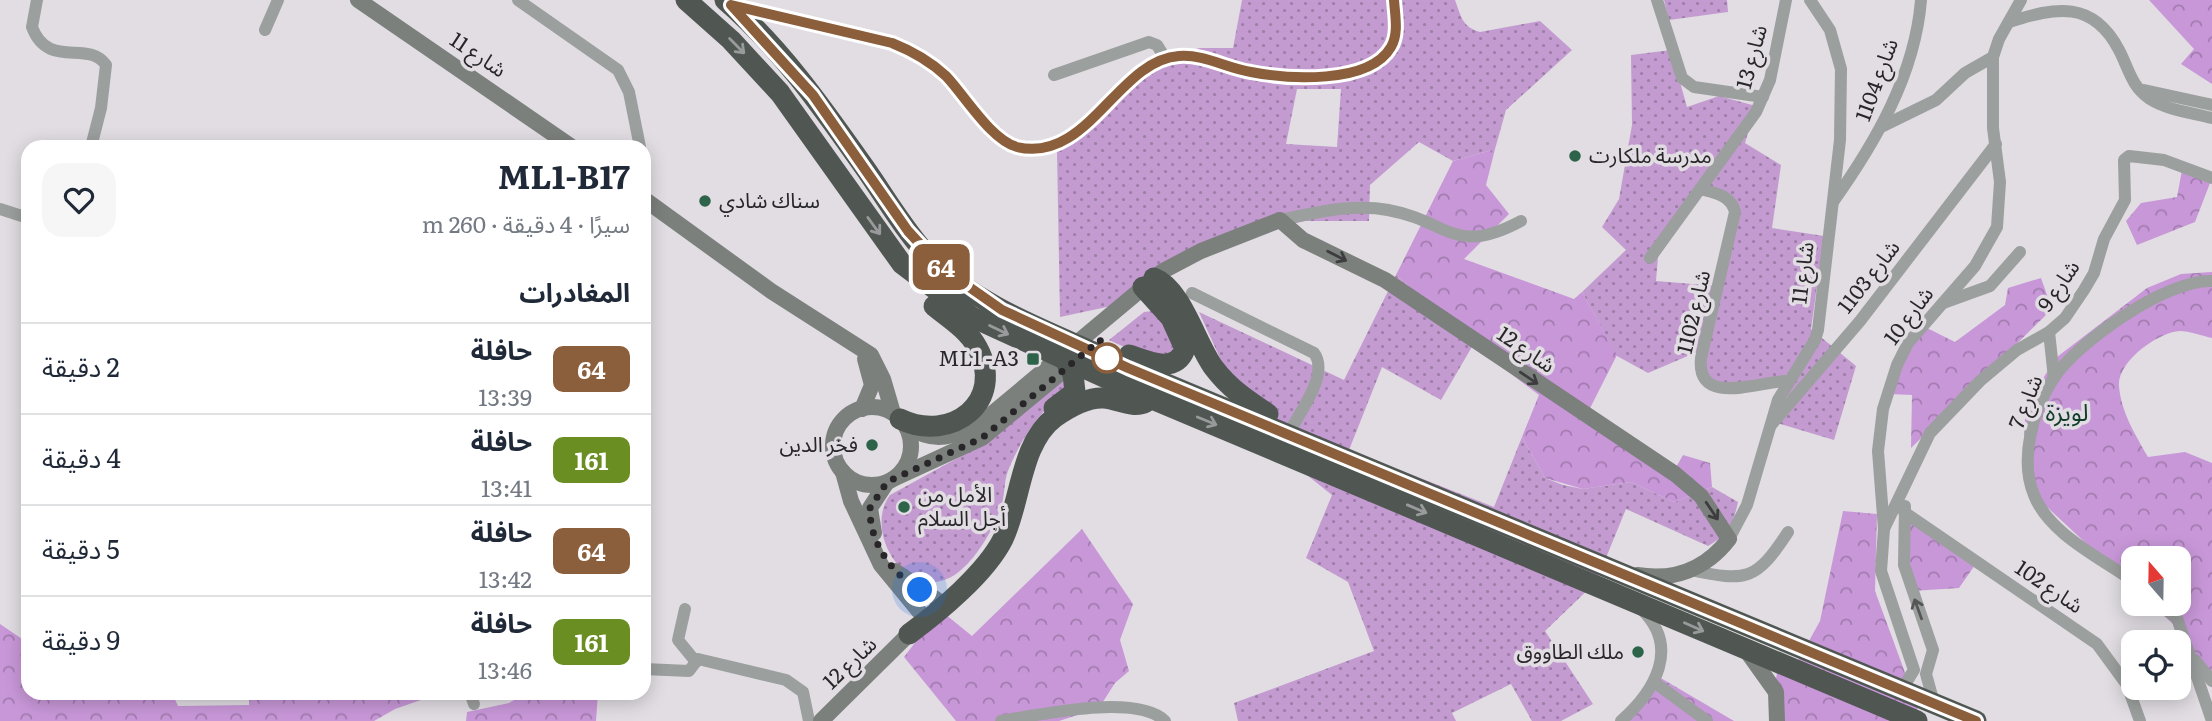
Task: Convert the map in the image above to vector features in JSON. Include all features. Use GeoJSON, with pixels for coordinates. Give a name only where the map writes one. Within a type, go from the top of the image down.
{"type":"FeatureCollection","features":[{"type":"Feature","properties":{"kind":"highway"},"geometry":{"type":"LineString","coordinates":[[686,0],[731,40],[780,93],[902,264],[909,282],[970,337],[978,348],[984,370],[980,400],[964,418],[929,428],[899,418]]}},
{"type":"Feature","properties":{"kind":"highway"},"geometry":{"type":"LineString","coordinates":[[728,3],[813,95],[899,219],[930,258],[975,293],[1041,328],[1128,368],[1976,721]]}},
{"type":"Feature","properties":{"kind":"highway"},"geometry":{"type":"LineString","coordinates":[[902,264],[972,317],[1065,360],[1917,721]]}},
{"type":"Feature","properties":{"kind":"highway"},"geometry":{"type":"LineString","coordinates":[[1041,328],[1152,362],[1176,363],[1185,349],[1183,340],[1153,286]]}},
{"type":"Feature","properties":{"kind":"highway"},"geometry":{"type":"LineString","coordinates":[[1153,286],[1177,300],[1200,347],[1224,381],[1287,432]]}},
{"type":"Feature","properties":{"kind":"highway"},"geometry":{"type":"LineString","coordinates":[[909,635],[986,551],[1006,511],[1017,468],[1035,428],[1074,392],[1073,374],[1065,360]]}},
{"type":"Feature","properties":{"kind":"highway"},"geometry":{"type":"LineString","coordinates":[[940,601],[969,581],[1002,541],[1013,514],[1030,455],[1052,419],[1093,399],[1105,398],[1139,405],[1150,398]]}},
{"type":"Feature","properties":{"kind":"street"},"geometry":{"type":"LineString","coordinates":[[37,0],[32,27],[43,46],[60,53],[99,58],[106,65],[101,108],[93,140]]}},
{"type":"Feature","properties":{"kind":"street"},"geometry":{"type":"LineString","coordinates":[[265,30],[278,0]]}},
{"type":"Feature","properties":{"kind":"street","name":"شارع 11"},"geometry":{"type":"LineString","coordinates":[[360,0],[562,140]]}},
{"type":"Feature","properties":{"kind":"street"},"geometry":{"type":"LineString","coordinates":[[518,0],[618,70],[629,92],[639,140]]}},
{"type":"Feature","properties":{"kind":"street"},"geometry":{"type":"LineString","coordinates":[[728,3],[892,43],[911,51],[944,75],[985,122],[1017,147],[1038,148],[1069,138],[1137,77],[1165,58],[1195,56],[1248,72],[1283,78],[1327,77],[1358,70],[1380,59],[1392,47],[1396,29],[1394,0]]}},
{"type":"Feature","properties":{"kind":"street"},"geometry":{"type":"LineString","coordinates":[[1657,0],[1682,78],[1693,87],[1763,97]]}},
{"type":"Feature","properties":{"kind":"street","name":"شارع 13"},"geometry":{"type":"LineString","coordinates":[[1650,258],[1756,112],[1770,80],[1786,0]]}},
{"type":"Feature","properties":{"kind":"street","name":"شارع 11"},"geometry":{"type":"LineString","coordinates":[[1729,539],[1747,505],[1767,429],[1786,381],[1817,335],[1840,140],[1841,69],[1830,30],[1810,0]]}},
{"type":"Feature","properties":{"kind":"street","name":"شارع 1104"},"geometry":{"type":"LineString","coordinates":[[1832,203],[1883,126],[1909,57],[1921,0]]}},
{"type":"Feature","properties":{"kind":"street","name":"شارع 10"},"geometry":{"type":"LineString","coordinates":[[1934,703],[1882,578],[1884,529],[1878,451],[1883,409],[1896,365],[1908,343],[1975,266],[1997,227],[2000,182],[1992,108],[1993,57],[2021,0]]}},
{"type":"Feature","properties":{"kind":"street"},"geometry":{"type":"LineString","coordinates":[[2009,22],[2061,10],[2090,15],[2104,26],[2119,49],[2127,72],[2140,89],[2160,104],[2212,118]]}},
{"type":"Feature","properties":{"kind":"street"},"geometry":{"type":"LineString","coordinates":[[1054,75],[1149,42],[1157,46],[1165,58]]}},
{"type":"Feature","properties":{"kind":"street"},"geometry":{"type":"LineString","coordinates":[[1883,126],[1936,100],[1965,73],[1993,57]]}},
{"type":"Feature","properties":{"kind":"street"},"geometry":{"type":"LineString","coordinates":[[2140,89],[2212,105]]}},
{"type":"Feature","properties":{"kind":"street","name":"شارع 1103"},"geometry":{"type":"LineString","coordinates":[[1767,429],[1860,321],[1996,144]]}},
{"type":"Feature","properties":{"kind":"street","name":"شارع 9"},"geometry":{"type":"LineString","coordinates":[[1884,529],[1930,433],[1958,402],[2017,350],[2049,332],[2065,318],[2094,273],[2104,239],[2125,200],[2124,160],[2129,156],[2164,160],[2212,178]]}},
{"type":"Feature","properties":{"kind":"street","name":"شارع 1102"},"geometry":{"type":"LineString","coordinates":[[1700,189],[1722,195],[1732,204],[1735,212],[1701,358],[1704,379],[1711,386],[1723,390],[1786,381]]}},
{"type":"Feature","properties":{"kind":"street"},"geometry":{"type":"LineString","coordinates":[[651,204],[771,291],[871,355],[911,447],[902,471],[890,481],[870,508],[880,547],[902,579],[940,601]]}},
{"type":"Feature","properties":{"kind":"street"},"geometry":{"type":"LineString","coordinates":[[844,472],[863,484],[890,481],[965,439],[1096,337],[1153,286],[1211,247],[1280,220],[1374,208],[1401,213],[1470,239],[1488,236],[1521,221]]}},
{"type":"Feature","properties":{"kind":"street"},"geometry":{"type":"LineString","coordinates":[[0,209],[21,216]]}},
{"type":"Feature","properties":{"kind":"street","name":"شارع 12"},"geometry":{"type":"LineString","coordinates":[[1280,220],[1303,240],[1385,280],[1675,474],[1701,496],[1729,539]]}},
{"type":"Feature","properties":{"kind":"street"},"geometry":{"type":"LineString","coordinates":[[1940,305],[1990,286],[2020,252]]}},
{"type":"Feature","properties":{"kind":"street","name":"شارع 7"},"geometry":{"type":"LineString","coordinates":[[2121,573],[2073,540],[2034,497],[2028,476],[2032,427],[2054,378],[2086,346],[2146,302],[2178,285],[2212,281]]}},
{"type":"Feature","properties":{"kind":"street"},"geometry":{"type":"LineString","coordinates":[[1192,293],[1270,330],[1318,357],[1320,366],[1316,378],[1287,432]]}},
{"type":"Feature","properties":{"kind":"street"},"geometry":{"type":"LineString","coordinates":[[2049,332],[2054,378]]}},
{"type":"Feature","properties":{"kind":"street"},"geometry":{"type":"LineString","coordinates":[[857,345],[868,365],[872,385],[862,409]]}},
{"type":"Feature","properties":{"kind":"street"},"geometry":{"type":"LineString","coordinates":[[924,618],[881,565],[851,501],[844,472],[834,450],[834,437],[848,416],[873,407],[899,418],[917,432],[934,438],[965,439]]}},
{"type":"Feature","properties":{"kind":"street"},"geometry":{"type":"LineString","coordinates":[[1902,690],[1920,672],[1933,650],[1904,565],[1905,488]]}},
{"type":"Feature","properties":{"kind":"street","name":"شارع 102"},"geometry":{"type":"LineString","coordinates":[[1904,512],[2097,644],[2127,685],[2140,721]]}},
{"type":"Feature","properties":{"kind":"street"},"geometry":{"type":"LineString","coordinates":[[1690,570],[1747,575],[1768,562],[1788,532]]}},
{"type":"Feature","properties":{"kind":"street"},"geometry":{"type":"LineString","coordinates":[[1623,572],[1659,577],[1690,570],[1712,559],[1729,539]]}},
{"type":"Feature","properties":{"kind":"street"},"geometry":{"type":"LineString","coordinates":[[1621,721],[1654,682],[1661,660],[1659,636],[1650,617],[1631,599]]}},
{"type":"Feature","properties":{"kind":"street"},"geometry":{"type":"LineString","coordinates":[[685,609],[678,640],[696,662]]}},
{"type":"Feature","properties":{"kind":"street","name":"شارع 12"},"geometry":{"type":"LineString","coordinates":[[821,721],[909,635]]}},
{"type":"Feature","properties":{"kind":"street"},"geometry":{"type":"LineString","coordinates":[[1746,650],[1776,692],[1777,721]]}},
{"type":"Feature","properties":{"kind":"street"},"geometry":{"type":"LineString","coordinates":[[2191,655],[2212,681]]}},
{"type":"Feature","properties":{"kind":"street"},"geometry":{"type":"LineString","coordinates":[[2191,657],[2212,721]]}},
{"type":"Feature","properties":{"kind":"street"},"geometry":{"type":"LineString","coordinates":[[651,669],[689,671],[698,659],[786,680],[803,692],[809,721]]}},
{"type":"Feature","properties":{"kind":"street"},"geometry":{"type":"LineString","coordinates":[[1776,692],[1792,669]]}},
{"type":"Feature","properties":{"kind":"street"},"geometry":{"type":"LineString","coordinates":[[1654,682],[1707,721]]}},
{"type":"Feature","properties":{"kind":"street"},"geometry":{"type":"LineString","coordinates":[[1001,721],[1097,708],[1141,710],[1165,721]]}},
{"type":"Feature","properties":{"kind":"shaded area"},"geometry":{"type":"Polygon","coordinates":[[[1242,0],[1455,0],[1463,20],[1474,30],[1480,32],[1540,21],[1572,50],[1506,110],[1495,149],[1453,161],[1419,142],[1370,185],[1369,221],[1305,221],[1245,235],[1116,305],[1060,317],[1057,151],[1141,63],[1200,48],[1233,48],[1242,0]],[[1297,89],[1286,144],[1337,147],[1341,89],[1297,89]]]}},
{"type":"Feature","properties":{"kind":"shaded area"},"geometry":{"type":"Polygon","coordinates":[[[1664,0],[1727,0],[1728,12],[1669,20],[1664,0]]]}},
{"type":"Feature","properties":{"kind":"shaded area"},"geometry":{"type":"Polygon","coordinates":[[[1671,50],[1687,107],[1719,96],[1756,106],[1745,143],[1781,165],[1772,228],[1824,236],[1811,329],[1856,366],[1834,440],[1774,422],[1792,401],[1774,380],[1708,387],[1697,352],[1648,373],[1617,356],[1582,292],[1626,250],[1602,227],[1619,199],[1632,125],[1631,55],[1671,50]],[[1704,191],[1658,257],[1656,281],[1717,286],[1736,202],[1704,191]]]}},
{"type":"Feature","properties":{"kind":"shaded area"},"geometry":{"type":"Polygon","coordinates":[[[1396,275],[1473,345],[1441,400],[1382,367],[1349,450],[1494,507],[1522,437],[1545,478],[1563,485],[1583,489],[1631,482],[1674,502],[1712,487],[1738,502],[1729,528],[1708,546],[1626,509],[1596,582],[1545,631],[1593,704],[1561,721],[1532,721],[1511,684],[1452,713],[1456,721],[1238,721],[1234,703],[1374,651],[1348,582],[1306,558],[1332,495],[1254,433],[1199,312],[1344,380],[1396,275]]]}},
{"type":"Feature","properties":{"kind":"shaded area"},"geometry":{"type":"Polygon","coordinates":[[[1144,312],[1158,313],[1176,354],[1146,357],[1109,340],[1144,312]]]}},
{"type":"Feature","properties":{"kind":"shaded area"},"geometry":{"type":"Polygon","coordinates":[[[1067,376],[1069,386],[1041,415],[1013,458],[995,522],[971,560],[956,574],[938,582],[922,581],[907,573],[894,561],[882,528],[883,510],[890,495],[985,443],[1067,376]]]}},
{"type":"Feature","properties":{"kind":"green space"},"geometry":{"type":"Polygon","coordinates":[[[2149,0],[2212,0],[2212,84],[2181,64],[2194,49],[2149,0]]]}},
{"type":"Feature","properties":{"kind":"green space"},"geometry":{"type":"Polygon","coordinates":[[[1495,149],[1486,185],[1509,214],[1464,259],[1574,299],[1582,292],[1617,355],[1583,422],[1675,469],[1683,455],[1710,463],[1712,487],[1674,502],[1631,482],[1583,489],[1545,478],[1522,437],[1539,395],[1473,345],[1396,275],[1453,161],[1495,149]]]}},
{"type":"Feature","properties":{"kind":"green space"},"geometry":{"type":"Polygon","coordinates":[[[2182,170],[2212,178],[2195,222],[2137,245],[2126,221],[2141,203],[2177,197],[2182,170]]]}},
{"type":"Feature","properties":{"kind":"green space"},"geometry":{"type":"Polygon","coordinates":[[[2212,272],[2212,338],[2180,331],[2161,337],[2132,358],[2120,377],[2119,386],[2126,414],[2148,457],[2185,452],[2212,463],[2212,688],[2191,653],[2191,630],[2177,630],[2164,616],[2191,616],[2191,546],[2121,546],[2121,576],[2033,494],[2023,458],[2025,419],[2034,392],[2057,357],[2147,288],[2181,274],[2212,272]]]}},
{"type":"Feature","properties":{"kind":"green space"},"geometry":{"type":"Polygon","coordinates":[[[2041,278],[2052,309],[1911,448],[1912,395],[1890,394],[1897,362],[1927,328],[1955,342],[2005,305],[2008,288],[2041,278]]]}},
{"type":"Feature","properties":{"kind":"green space"},"geometry":{"type":"Polygon","coordinates":[[[1843,511],[1877,514],[1875,591],[1918,708],[1912,721],[1771,721],[1777,672],[1798,661],[1820,621],[1843,511]]]}},
{"type":"Feature","properties":{"kind":"green space"},"geometry":{"type":"Polygon","coordinates":[[[1907,515],[1975,565],[1959,588],[1912,591],[1907,560],[1907,515]]]}},
{"type":"Feature","properties":{"kind":"green space"},"geometry":{"type":"Polygon","coordinates":[[[1082,529],[1133,604],[1120,640],[1129,671],[1115,683],[1099,708],[1059,721],[956,721],[904,657],[940,610],[972,636],[1082,529]]]}},
{"type":"Feature","properties":{"kind":"green space"},"geometry":{"type":"Polygon","coordinates":[[[0,624],[21,638],[21,700],[175,700],[178,706],[249,705],[249,700],[421,700],[395,709],[374,721],[0,721],[0,624]]]}},
{"type":"Feature","properties":{"kind":"green space"},"geometry":{"type":"Polygon","coordinates":[[[1659,677],[1734,721],[1619,721],[1659,677]]]}},
{"type":"Feature","properties":{"kind":"green space"},"geometry":{"type":"Polygon","coordinates":[[[514,700],[598,700],[596,721],[466,721],[467,712],[514,700]]]}},
{"type":"Feature","properties":{"kind":"bus line","name":"64"},"geometry":{"type":"LineString","coordinates":[[1394,0],[1396,29],[1392,47],[1380,59],[1358,70],[1327,77],[1283,78],[1248,72],[1195,56],[1165,58],[1137,77],[1069,138],[1038,148],[1017,147],[1000,137],[944,75],[911,51],[892,43],[731,5],[774,48],[813,95],[899,219],[930,258],[953,278],[1002,310],[1128,368],[1284,430],[1976,721]]}},
{"type":"Feature","properties":{"kind":"place","name":"مدرسة ملكارت"},"geometry":{"type":"Point","coordinates":[1575,156]}},
{"type":"Feature","properties":{"kind":"place","name":"سناك شادي"},"geometry":{"type":"Point","coordinates":[705,201]}},
{"type":"Feature","properties":{"kind":"place","name":"ML1 -A3"},"geometry":{"type":"Point","coordinates":[1033,359]}},
{"type":"Feature","properties":{"kind":"place","name":"فخر الدين"},"geometry":{"type":"Point","coordinates":[872,445]}},
{"type":"Feature","properties":{"kind":"place","name":"الأمل من أجل السلام"},"geometry":{"type":"Point","coordinates":[904,507]}},
{"type":"Feature","properties":{"kind":"place","name":"ملك الطاووق"},"geometry":{"type":"Point","coordinates":[1638,652]}},
{"type":"Feature","properties":{"kind":"district","name":"لويزة"},"geometry":{"type":"Point","coordinates":[2067,413]}},
{"type":"Feature","properties":{"kind":"route"},"geometry":{"type":"LineString","coordinates":[[920,590],[897,574],[877,540],[869,515],[872,502],[879,491],[887,482],[982,438],[1100,340],[1107,358]]}}]}
